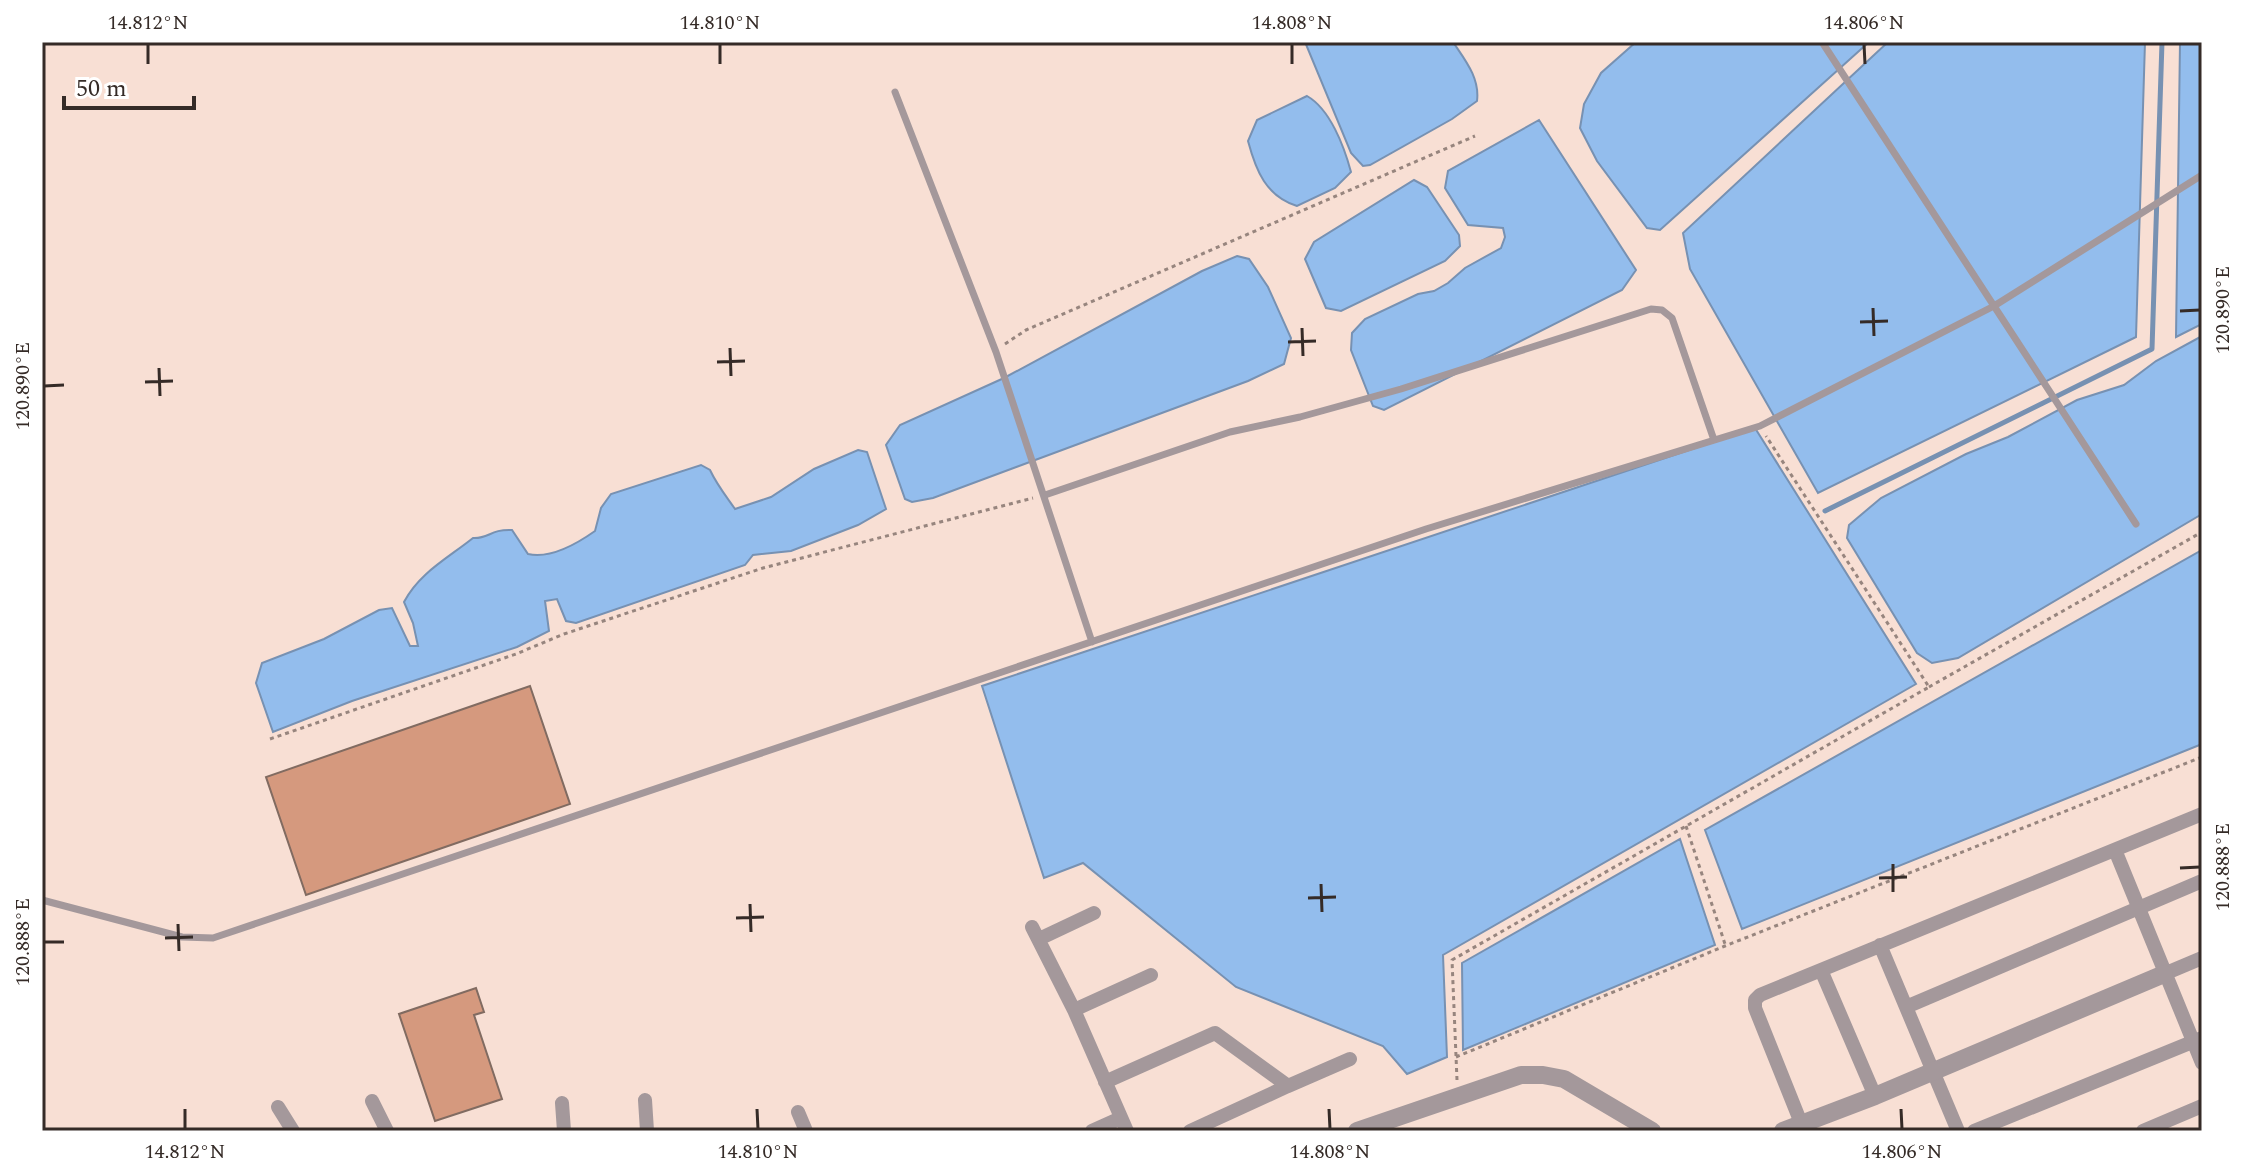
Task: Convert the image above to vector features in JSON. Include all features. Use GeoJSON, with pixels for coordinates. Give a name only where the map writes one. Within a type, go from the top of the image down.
{"type":"FeatureCollection","features":[{"type":"Feature","properties":{"kind":"street"},"geometry":{"type":"LineString","coordinates":[[2202,814],[1760,995],[1755,1000],[1755,1008],[1791,1129],[2202,958]]}},
{"type":"Feature","properties":{"kind":"street"},"geometry":{"type":"LineString","coordinates":[[2115,850],[2164,974],[2197,1040],[2202,1063]]}},
{"type":"Feature","properties":{"kind":"street"},"geometry":{"type":"LineString","coordinates":[[1906,1007],[2202,881]]}},
{"type":"Feature","properties":{"kind":"street"},"geometry":{"type":"LineString","coordinates":[[1092,1131],[1124,1125],[1074,1010],[1035,933],[1094,913]]}},
{"type":"Feature","properties":{"kind":"street"},"geometry":{"type":"LineString","coordinates":[[1880,945],[1958,1131]]}},
{"type":"Feature","properties":{"kind":"street"},"geometry":{"type":"LineString","coordinates":[[1821,970],[1875,1096]]}},
{"type":"Feature","properties":{"kind":"street"},"geometry":{"type":"LineString","coordinates":[[1074,1010],[1151,975]]}},
{"type":"Feature","properties":{"kind":"street"},"geometry":{"type":"LineString","coordinates":[[1105,1082],[1215,1033],[1288,1086]]}},
{"type":"Feature","properties":{"kind":"street"},"geometry":{"type":"LineString","coordinates":[[1974,1131],[2197,1040]]}},
{"type":"Feature","properties":{"kind":"street"},"geometry":{"type":"LineString","coordinates":[[1190,1131],[1350,1059]]}},
{"type":"Feature","properties":{"kind":"street"},"geometry":{"type":"LineString","coordinates":[[1357,1131],[1521,1075],[1564,1079],[1652,1131]]}},
{"type":"Feature","properties":{"kind":"street"},"geometry":{"type":"LineString","coordinates":[[645,1100],[647,1131]]}},
{"type":"Feature","properties":{"kind":"street"},"geometry":{"type":"LineString","coordinates":[[372,1101],[387,1131]]}},
{"type":"Feature","properties":{"kind":"street"},"geometry":{"type":"LineString","coordinates":[[562,1103],[564,1131]]}},
{"type":"Feature","properties":{"kind":"street"},"geometry":{"type":"LineString","coordinates":[[2143,1131],[2202,1106]]}},
{"type":"Feature","properties":{"kind":"street"},"geometry":{"type":"LineString","coordinates":[[278,1107],[293,1131]]}},
{"type":"Feature","properties":{"kind":"street"},"geometry":{"type":"LineString","coordinates":[[798,1112],[806,1131]]}},
{"type":"Feature","properties":{"kind":"lane"},"geometry":{"type":"LineString","coordinates":[[1822,42],[2136,524]]}},
{"type":"Feature","properties":{"kind":"lane"},"geometry":{"type":"LineString","coordinates":[[895,92],[996,352],[1092,642]]}},
{"type":"Feature","properties":{"kind":"lane"},"geometry":{"type":"LineString","coordinates":[[42,900],[182,937],[213,938],[1426,529],[1760,426],[1994,306],[2202,175]]}},
{"type":"Feature","properties":{"kind":"lane"},"geometry":{"type":"LineString","coordinates":[[1045,495],[1230,432],[1300,417],[1401,389],[1651,309],[1662,310],[1672,318],[1714,440]]}},
{"type":"Feature","properties":{"kind":"path"},"geometry":{"type":"LineString","coordinates":[[996,352],[1026,330],[1475,136]]}},
{"type":"Feature","properties":{"kind":"path"},"geometry":{"type":"LineString","coordinates":[[1760,426],[1929,687]]}},
{"type":"Feature","properties":{"kind":"path"},"geometry":{"type":"LineString","coordinates":[[270,739],[516,654],[564,634],[763,568],[1045,495]]}},
{"type":"Feature","properties":{"kind":"path"},"geometry":{"type":"LineString","coordinates":[[1459,1095],[1454,1057],[1452,960],[2202,532]]}},
{"type":"Feature","properties":{"kind":"path"},"geometry":{"type":"LineString","coordinates":[[1454,1057],[2202,757]]}},
{"type":"Feature","properties":{"kind":"path"},"geometry":{"type":"LineString","coordinates":[[1686,826],[1725,946]]}},
{"type":"Feature","properties":{"kind":"water"},"geometry":{"type":"Polygon","coordinates":[[[1305,42],[1453,42],[1474,77],[1477,101],[1452,119],[1363,166],[1351,153],[1305,42]]]}},
{"type":"Feature","properties":{"kind":"water"},"geometry":{"type":"Polygon","coordinates":[[[1636,42],[1869,42],[1660,230],[1647,228],[1597,161],[1580,128],[1584,104],[1601,73],[1636,42]]]}},
{"type":"Feature","properties":{"kind":"water"},"geometry":{"type":"Polygon","coordinates":[[[1888,42],[2145,42],[2136,337],[1818,493],[1690,269],[1683,233],[1888,42]]]}},
{"type":"Feature","properties":{"kind":"water"},"geometry":{"type":"Polygon","coordinates":[[[2180,42],[2202,42],[2202,324],[2176,337],[2180,42]]]}},
{"type":"Feature","properties":{"kind":"water"},"geometry":{"type":"Polygon","coordinates":[[[1307,96],[1329,119],[1351,172],[1335,188],[1297,206],[1286,202],[1270,189],[1248,141],[1257,120],[1307,96]]]}},
{"type":"Feature","properties":{"kind":"water"},"geometry":{"type":"Polygon","coordinates":[[[1539,120],[1636,270],[1622,290],[1384,410],[1373,406],[1351,350],[1352,333],[1365,319],[1418,294],[1434,291],[1465,268],[1501,248],[1505,237],[1503,228],[1468,225],[1445,188],[1448,171],[1539,120]]]}},
{"type":"Feature","properties":{"kind":"water"},"geometry":{"type":"Polygon","coordinates":[[[1414,180],[1427,187],[1459,235],[1460,246],[1445,261],[1341,311],[1326,308],[1305,259],[1314,242],[1414,180]]]}},
{"type":"Feature","properties":{"kind":"water"},"geometry":{"type":"Polygon","coordinates":[[[1237,256],[1249,259],[1268,287],[1291,338],[1284,364],[1248,381],[933,498],[912,502],[905,499],[886,445],[900,425],[1004,378],[1202,271],[1237,256]]]}},
{"type":"Feature","properties":{"kind":"water"},"geometry":{"type":"Polygon","coordinates":[[[2202,336],[2202,514],[1958,658],[1932,663],[1917,653],[1847,538],[1849,525],[1881,498],[2077,400],[2124,385],[2156,361],[2202,336]]]}},
{"type":"Feature","properties":{"kind":"water"},"geometry":{"type":"Polygon","coordinates":[[[1755,428],[1916,684],[1443,955],[1447,1057],[1407,1074],[1383,1046],[1236,987],[1083,863],[1044,878],[982,686],[1755,428]]]}},
{"type":"Feature","properties":{"kind":"water"},"geometry":{"type":"Polygon","coordinates":[[[858,450],[867,452],[886,509],[858,525],[791,551],[753,555],[745,565],[576,623],[566,621],[557,599],[545,601],[549,631],[517,647],[352,701],[273,732],[256,683],[262,663],[324,639],[379,610],[392,608],[410,646],[418,646],[404,602],[426,574],[473,538],[512,530],[528,554],[554,552],[595,531],[601,508],[611,494],[701,465],[710,470],[735,509],[771,497],[814,469],[858,450]]]}},
{"type":"Feature","properties":{"kind":"water"},"geometry":{"type":"Polygon","coordinates":[[[2202,550],[2202,744],[1742,929],[1705,830],[2202,550]]]}},
{"type":"Feature","properties":{"kind":"water"},"geometry":{"type":"Polygon","coordinates":[[[1680,839],[1715,945],[1463,1050],[1462,963],[1680,839]]]}},
{"type":"Feature","properties":{"kind":"building"},"geometry":{"type":"Polygon","coordinates":[[[530,686],[570,804],[306,895],[266,777],[530,686]]]}},
{"type":"Feature","properties":{"kind":"building"},"geometry":{"type":"Polygon","coordinates":[[[476,988],[484,1012],[474,1015],[502,1099],[435,1121],[399,1014],[476,988]]]}},
{"type":"Feature","properties":{"kind":"waterway"},"geometry":{"type":"LineString","coordinates":[[1825,511],[2152,349],[2162,42]]}}]}
